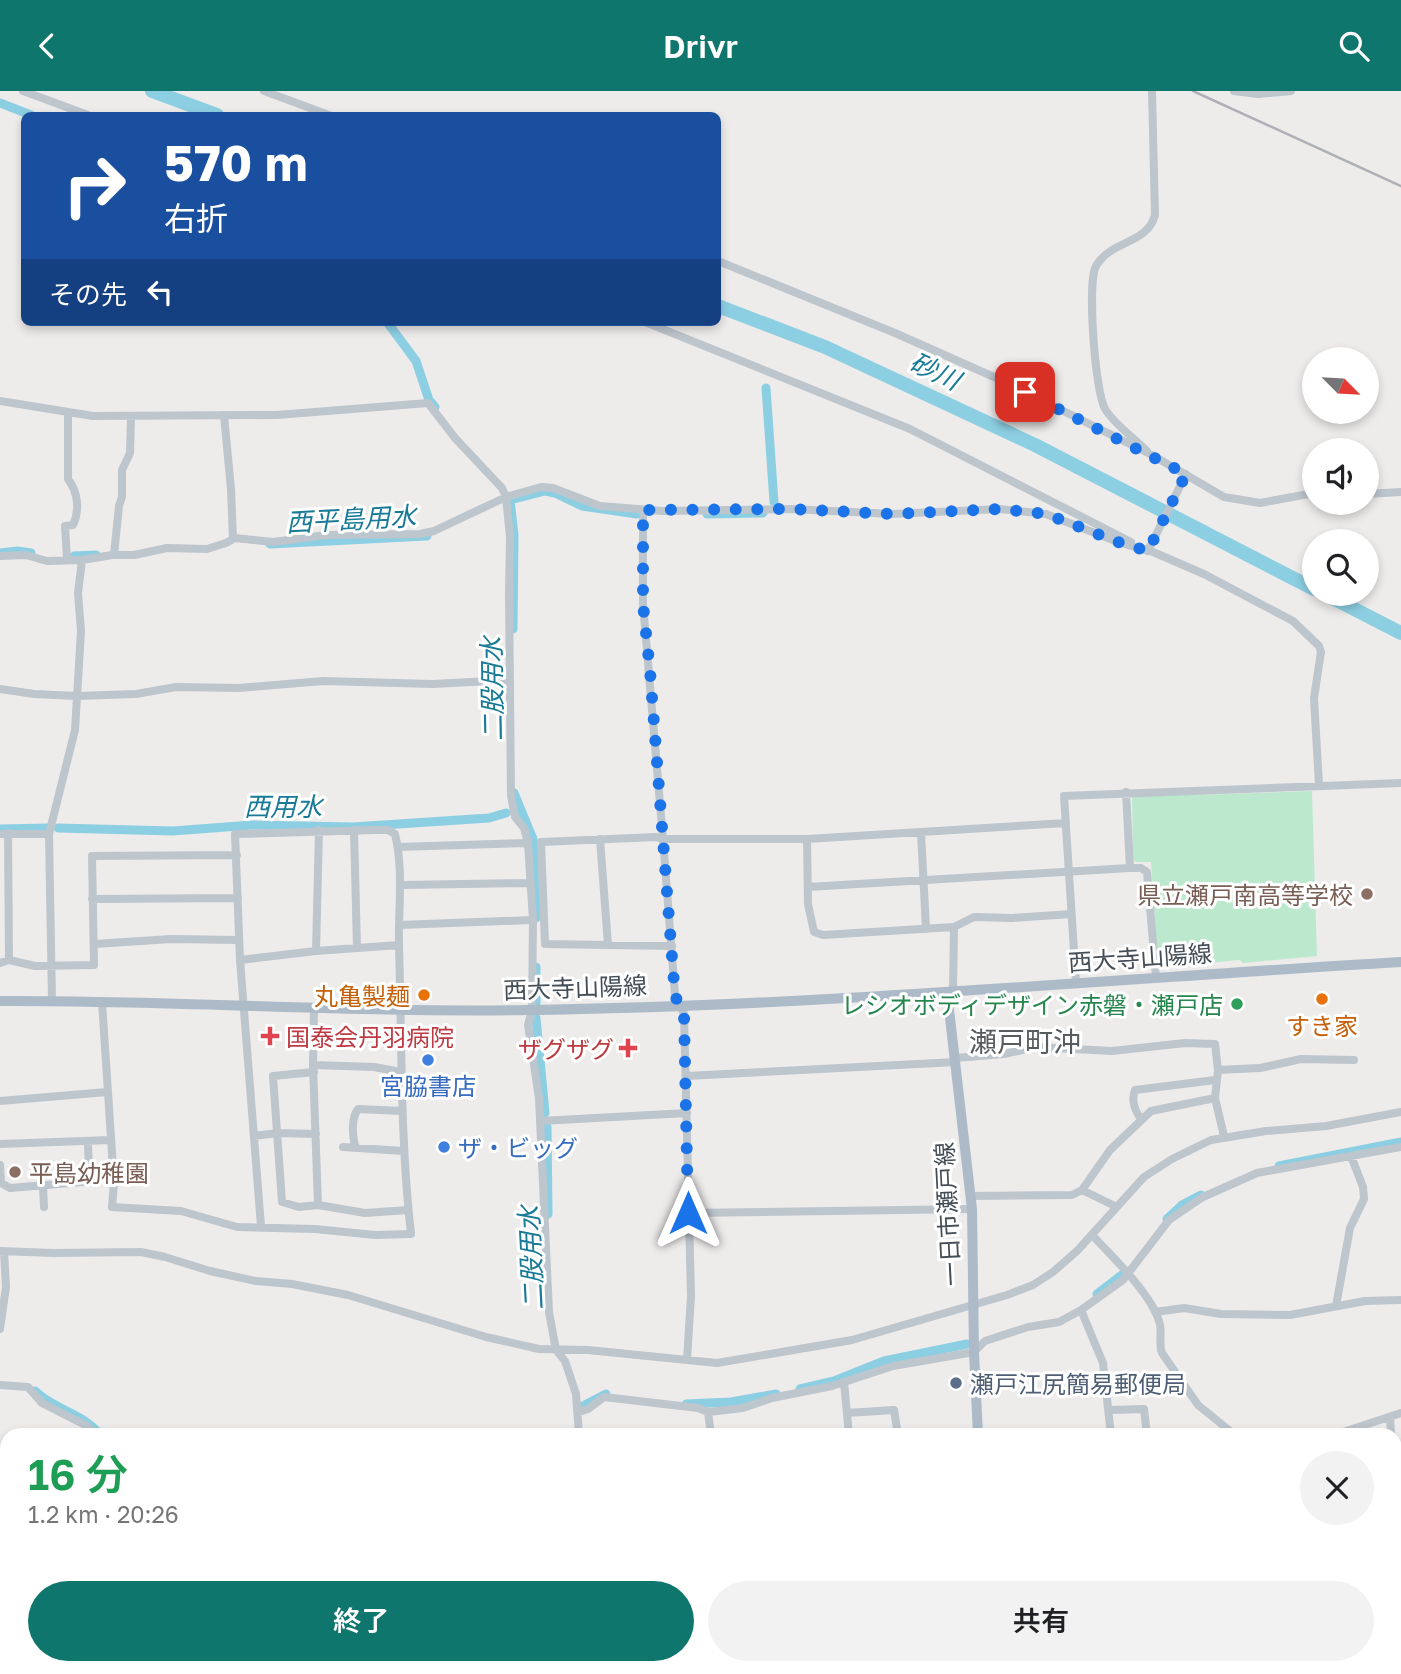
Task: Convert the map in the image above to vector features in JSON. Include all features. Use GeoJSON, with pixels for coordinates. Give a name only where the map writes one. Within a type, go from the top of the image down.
{"type":"FeatureCollection","features":[{"type":"Feature","properties":{"kind":"main road","name":"西大寺山陽線"},"geometry":{"type":"LineString","coordinates":[[0,1001],[402,1011],[679,1006],[950,992],[1401,962]]}},
{"type":"Feature","properties":{"kind":"main road","name":"一日市瀬戸線"},"geometry":{"type":"LineString","coordinates":[[950,992],[972,1209],[978,1428]]}},
{"type":"Feature","properties":{"kind":"street"},"geometry":{"type":"LineString","coordinates":[[23,91],[80,112]]}},
{"type":"Feature","properties":{"kind":"street"},"geometry":{"type":"LineString","coordinates":[[264,91],[321,112]]}},
{"type":"Feature","properties":{"kind":"street"},"geometry":{"type":"LineString","coordinates":[[1152,91],[1155,215],[1152,226],[1144,234],[1107,253],[1096,266],[1092,281],[1095,348],[1103,406],[1114,420],[1152,455]]}},
{"type":"Feature","properties":{"kind":"street"},"geometry":{"type":"LineString","coordinates":[[1234,91],[1258,94],[1291,91]]}},
{"type":"Feature","properties":{"kind":"street"},"geometry":{"type":"LineString","coordinates":[[721,262],[966,363],[1152,455],[1224,497],[1260,503],[1302,495]]}},
{"type":"Feature","properties":{"kind":"street"},"geometry":{"type":"LineString","coordinates":[[655,326],[910,429],[1148,551],[1204,574],[1293,621],[1319,646],[1321,652],[1314,698],[1319,785]]}},
{"type":"Feature","properties":{"kind":"street"},"geometry":{"type":"LineString","coordinates":[[0,401],[93,416],[277,415],[428,403],[455,438],[502,488],[506,497],[510,537],[511,796],[515,817],[524,828],[528,843],[533,920],[532,1010],[528,1025],[539,1098],[549,1312],[556,1350],[571,1374],[579,1412],[579,1428]]}},
{"type":"Feature","properties":{"kind":"street"},"geometry":{"type":"LineString","coordinates":[[67,559],[65,526],[73,525],[77,516],[75,488],[68,479],[68,412]]}},
{"type":"Feature","properties":{"kind":"street"},"geometry":{"type":"LineString","coordinates":[[224,415],[233,539]]}},
{"type":"Feature","properties":{"kind":"street"},"geometry":{"type":"LineString","coordinates":[[114,555],[118,506],[122,497],[122,470],[130,453],[131,416]]}},
{"type":"Feature","properties":{"kind":"street"},"geometry":{"type":"LineString","coordinates":[[1148,551],[1186,474]]}},
{"type":"Feature","properties":{"kind":"street"},"geometry":{"type":"LineString","coordinates":[[0,556],[26,555],[47,561],[82,560],[134,555],[167,548],[207,549],[233,539],[273,542],[327,535],[420,534],[434,531],[506,497],[541,487],[553,488],[600,506],[643,510],[791,509],[892,514],[1000,509],[1046,514],[1148,551]]}},
{"type":"Feature","properties":{"kind":"street"},"geometry":{"type":"LineString","coordinates":[[1379,493],[1401,492]]}},
{"type":"Feature","properties":{"kind":"street"},"geometry":{"type":"LineString","coordinates":[[643,510],[643,604],[675,996],[684,1014],[691,1296],[687,1360]]}},
{"type":"Feature","properties":{"kind":"street"},"geometry":{"type":"LineString","coordinates":[[52,1001],[49,834],[75,730],[81,631],[78,593],[82,560]]}},
{"type":"Feature","properties":{"kind":"street"},"geometry":{"type":"LineString","coordinates":[[0,689],[77,696],[136,694],[176,687],[240,688],[323,681],[433,684],[510,680]]}},
{"type":"Feature","properties":{"kind":"street"},"geometry":{"type":"LineString","coordinates":[[1076,982],[1064,796],[1401,783]]}},
{"type":"Feature","properties":{"kind":"street"},"geometry":{"type":"LineString","coordinates":[[1126,792],[1130,868]]}},
{"type":"Feature","properties":{"kind":"street"},"geometry":{"type":"LineString","coordinates":[[672,946],[545,944],[541,842],[656,837],[807,839],[1066,823]]}},
{"type":"Feature","properties":{"kind":"street"},"geometry":{"type":"LineString","coordinates":[[316,951],[319,830]]}},
{"type":"Feature","properties":{"kind":"street"},"geometry":{"type":"LineString","coordinates":[[354,830],[356,948]]}},
{"type":"Feature","properties":{"kind":"street"},"geometry":{"type":"LineString","coordinates":[[102,1002],[114,1183],[112,1207],[181,1211],[237,1227],[261,1226],[375,1235],[411,1234],[401,1111],[401,885],[395,834],[388,830],[235,834],[238,940],[261,1226]]}},
{"type":"Feature","properties":{"kind":"street"},"geometry":{"type":"LineString","coordinates":[[921,833],[926,929]]}},
{"type":"Feature","properties":{"kind":"street"},"geometry":{"type":"LineString","coordinates":[[9,960],[4,834],[49,834]]}},
{"type":"Feature","properties":{"kind":"street"},"geometry":{"type":"LineString","coordinates":[[600,839],[608,945]]}},
{"type":"Feature","properties":{"kind":"street"},"geometry":{"type":"LineString","coordinates":[[807,839],[808,904],[814,932],[823,935],[954,927],[974,917],[1012,918],[1071,914]]}},
{"type":"Feature","properties":{"kind":"street"},"geometry":{"type":"LineString","coordinates":[[398,847],[528,843]]}},
{"type":"Feature","properties":{"kind":"street"},"geometry":{"type":"LineString","coordinates":[[0,963],[9,960],[36,966],[94,965],[92,856],[237,855]]}},
{"type":"Feature","properties":{"kind":"street"},"geometry":{"type":"LineString","coordinates":[[808,887],[1141,868],[1147,872],[1156,977]]}},
{"type":"Feature","properties":{"kind":"street"},"geometry":{"type":"LineString","coordinates":[[401,885],[530,883]]}},
{"type":"Feature","properties":{"kind":"street"},"geometry":{"type":"LineString","coordinates":[[92,899],[238,898]]}},
{"type":"Feature","properties":{"kind":"street"},"geometry":{"type":"LineString","coordinates":[[399,925],[533,920]]}},
{"type":"Feature","properties":{"kind":"street"},"geometry":{"type":"LineString","coordinates":[[950,992],[954,927]]}},
{"type":"Feature","properties":{"kind":"street"},"geometry":{"type":"LineString","coordinates":[[95,944],[170,939],[238,940]]}},
{"type":"Feature","properties":{"kind":"street"},"geometry":{"type":"LineString","coordinates":[[240,960],[399,945]]}},
{"type":"Feature","properties":{"kind":"street"},"geometry":{"type":"LineString","coordinates":[[314,1009],[318,1205]]}},
{"type":"Feature","properties":{"kind":"street"},"geometry":{"type":"LineString","coordinates":[[686,1076],[955,1060],[1004,1055],[1037,1047],[1112,1051],[1185,1043],[1215,1044],[1215,1098],[1224,1136]]}},
{"type":"Feature","properties":{"kind":"street"},"geometry":{"type":"LineString","coordinates":[[1217,1070],[1261,1068],[1301,1059],[1354,1060]]}},
{"type":"Feature","properties":{"kind":"street"},"geometry":{"type":"LineString","coordinates":[[401,1072],[374,1067],[314,1069],[273,1076],[282,1202],[299,1207],[318,1205],[365,1213],[408,1210]]}},
{"type":"Feature","properties":{"kind":"street"},"geometry":{"type":"LineString","coordinates":[[1141,1119],[1135,1111],[1135,1090],[1215,1080]]}},
{"type":"Feature","properties":{"kind":"street"},"geometry":{"type":"LineString","coordinates":[[0,1101],[107,1092]]}},
{"type":"Feature","properties":{"kind":"street"},"geometry":{"type":"LineString","coordinates":[[971,1196],[1072,1195],[1082,1189],[1110,1150],[1141,1119],[1159,1108],[1215,1098]]}},
{"type":"Feature","properties":{"kind":"street"},"geometry":{"type":"LineString","coordinates":[[356,1148],[353,1132],[358,1109],[401,1111]]}},
{"type":"Feature","properties":{"kind":"street"},"geometry":{"type":"LineString","coordinates":[[0,1329],[2,1251],[53,1254],[141,1252],[210,1271],[348,1295],[486,1337],[539,1349],[588,1350],[718,1363],[852,1340],[1032,1285],[1053,1272],[1092,1235],[1144,1177],[1197,1146],[1224,1136],[1326,1126],[1401,1112]]}},
{"type":"Feature","properties":{"kind":"street"},"geometry":{"type":"LineString","coordinates":[[540,1121],[687,1113]]}},
{"type":"Feature","properties":{"kind":"street"},"geometry":{"type":"LineString","coordinates":[[254,1136],[277,1133],[316,1134]]}},
{"type":"Feature","properties":{"kind":"street"},"geometry":{"type":"LineString","coordinates":[[0,1144],[111,1140]]}},
{"type":"Feature","properties":{"kind":"street"},"geometry":{"type":"LineString","coordinates":[[0,1165],[1,1183],[10,1188],[83,1182],[89,1175],[88,1142]]}},
{"type":"Feature","properties":{"kind":"street"},"geometry":{"type":"LineString","coordinates":[[343,1147],[403,1151]]}},
{"type":"Feature","properties":{"kind":"street"},"geometry":{"type":"LineString","coordinates":[[579,1412],[604,1397],[698,1408],[708,1412],[743,1408],[772,1398],[844,1382],[893,1366],[974,1352],[985,1341],[1028,1327],[1059,1322],[1081,1310],[1128,1275],[1169,1220],[1203,1197],[1257,1173],[1401,1147]]}},
{"type":"Feature","properties":{"kind":"street"},"geometry":{"type":"LineString","coordinates":[[1336,1306],[1350,1229],[1364,1199],[1363,1187],[1351,1156]]}},
{"type":"Feature","properties":{"kind":"street"},"geometry":{"type":"LineString","coordinates":[[43,1185],[44,1207]]}},
{"type":"Feature","properties":{"kind":"street"},"geometry":{"type":"LineString","coordinates":[[1082,1189],[1117,1207]]}},
{"type":"Feature","properties":{"kind":"street"},"geometry":{"type":"LineString","coordinates":[[688,1213],[972,1209]]}},
{"type":"Feature","properties":{"kind":"street"},"geometry":{"type":"LineString","coordinates":[[1092,1235],[1128,1275],[1155,1312],[1160,1323],[1162,1353],[1198,1405],[1226,1428]]}},
{"type":"Feature","properties":{"kind":"street"},"geometry":{"type":"LineString","coordinates":[[1155,1312],[1184,1308],[1221,1314],[1290,1315],[1365,1301],[1401,1300]]}},
{"type":"Feature","properties":{"kind":"street"},"geometry":{"type":"LineString","coordinates":[[1081,1310],[1103,1363],[1111,1428]]}},
{"type":"Feature","properties":{"kind":"street"},"geometry":{"type":"LineString","coordinates":[[844,1382],[848,1428]]}},
{"type":"Feature","properties":{"kind":"street"},"geometry":{"type":"LineString","coordinates":[[0,1385],[28,1387],[42,1403],[89,1428]]}},
{"type":"Feature","properties":{"kind":"street"},"geometry":{"type":"LineString","coordinates":[[1110,1410],[1144,1409],[1146,1428]]}},
{"type":"Feature","properties":{"kind":"street"},"geometry":{"type":"LineString","coordinates":[[847,1413],[894,1410],[897,1428]]}},
{"type":"Feature","properties":{"kind":"street"},"geometry":{"type":"LineString","coordinates":[[708,1412],[710,1428]]}},
{"type":"Feature","properties":{"kind":"street"},"geometry":{"type":"LineString","coordinates":[[1360,1428],[1401,1413]]}},
{"type":"Feature","properties":{"kind":"street"},"geometry":{"type":"LineString","coordinates":[[1390,1417],[1391,1428]]}},
{"type":"Feature","properties":{"kind":"green space"},"geometry":{"type":"Polygon","coordinates":[[[1312,791],[1317,956],[1163,967],[1158,963],[1151,862],[1136,862],[1133,859],[1132,797],[1312,791]]]}},
{"type":"Feature","properties":{"kind":"waterway","name":"砂川"},"geometry":{"type":"LineString","coordinates":[[152,91],[209,112]]}},
{"type":"Feature","properties":{"kind":"waterway"},"geometry":{"type":"LineString","coordinates":[[0,103],[23,112]]}},
{"type":"Feature","properties":{"kind":"waterway","name":"砂川"},"geometry":{"type":"LineString","coordinates":[[721,307],[825,347],[1035,445],[1302,583]]}},
{"type":"Feature","properties":{"kind":"waterway"},"geometry":{"type":"LineString","coordinates":[[390,326],[416,361],[429,400],[435,407]]}},
{"type":"Feature","properties":{"kind":"waterway","name":"二股用水"},"geometry":{"type":"LineString","coordinates":[[766,388],[774,502]]}},
{"type":"Feature","properties":{"kind":"waterway","name":"西平島用水"},"geometry":{"type":"LineString","coordinates":[[513,629],[514,535],[510,500],[545,491],[582,506],[637,514]]}},
{"type":"Feature","properties":{"kind":"waterway","name":"二股用水"},"geometry":{"type":"LineString","coordinates":[[707,514],[763,513]]}},
{"type":"Feature","properties":{"kind":"waterway","name":"西平島用水"},"geometry":{"type":"LineString","coordinates":[[270,544],[427,536]]}},
{"type":"Feature","properties":{"kind":"waterway","name":"西平島用水"},"geometry":{"type":"LineString","coordinates":[[0,553],[31,553]]}},
{"type":"Feature","properties":{"kind":"waterway","name":"西平島用水"},"geometry":{"type":"LineString","coordinates":[[74,556],[96,555]]}},
{"type":"Feature","properties":{"kind":"waterway","name":"砂川"},"geometry":{"type":"LineString","coordinates":[[1348,606],[1401,633]]}},
{"type":"Feature","properties":{"kind":"waterway","name":"二股用水"},"geometry":{"type":"LineString","coordinates":[[514,793],[533,839],[536,918]]}},
{"type":"Feature","properties":{"kind":"waterway","name":"西用水"},"geometry":{"type":"LineString","coordinates":[[58,828],[173,831],[252,825],[353,827],[489,818],[506,813]]}},
{"type":"Feature","properties":{"kind":"waterway","name":"西用水"},"geometry":{"type":"LineString","coordinates":[[0,829],[49,828]]}},
{"type":"Feature","properties":{"kind":"waterway","name":"二股用水"},"geometry":{"type":"LineString","coordinates":[[536,967],[536,1004]]}},
{"type":"Feature","properties":{"kind":"waterway","name":"二股用水"},"geometry":{"type":"LineString","coordinates":[[536,1018],[545,1113]]}},
{"type":"Feature","properties":{"kind":"waterway","name":"二股用水"},"geometry":{"type":"LineString","coordinates":[[547,1127],[548,1214]]}},
{"type":"Feature","properties":{"kind":"waterway"},"geometry":{"type":"LineString","coordinates":[[1279,1166],[1401,1142]]}},
{"type":"Feature","properties":{"kind":"waterway"},"geometry":{"type":"LineString","coordinates":[[1167,1219],[1182,1205],[1201,1195]]}},
{"type":"Feature","properties":{"kind":"waterway"},"geometry":{"type":"LineString","coordinates":[[1097,1294],[1123,1274]]}},
{"type":"Feature","properties":{"kind":"waterway"},"geometry":{"type":"LineString","coordinates":[[800,1389],[834,1381],[884,1361],[967,1344]]}},
{"type":"Feature","properties":{"kind":"waterway"},"geometry":{"type":"LineString","coordinates":[[35,1391],[93,1428]]}},
{"type":"Feature","properties":{"kind":"waterway"},"geometry":{"type":"LineString","coordinates":[[581,1407],[606,1394]]}},
{"type":"Feature","properties":{"kind":"waterway"},"geometry":{"type":"LineString","coordinates":[[686,1404],[731,1402],[776,1394]]}},
{"type":"Feature","properties":{"kind":"railway"},"geometry":{"type":"LineString","coordinates":[[1193,91],[1401,186]]}},
{"type":"Feature","properties":{"kind":"place","name":"県立瀬戸南高等学校"},"geometry":{"type":"Point","coordinates":[1367,894]}},
{"type":"Feature","properties":{"kind":"place","name":"丸亀製麺"},"geometry":{"type":"Point","coordinates":[424,995]}},
{"type":"Feature","properties":{"kind":"place","name":"すき家"},"geometry":{"type":"Point","coordinates":[1322,999]}},
{"type":"Feature","properties":{"kind":"place","name":"レシオボディデザイン赤磐・瀬戸店"},"geometry":{"type":"Point","coordinates":[1237,1004]}},
{"type":"Feature","properties":{"kind":"place","name":"国泰会丹羽病院"},"geometry":{"type":"Point","coordinates":[270,1036]}},
{"type":"Feature","properties":{"kind":"place","name":"ザグザグ"},"geometry":{"type":"Point","coordinates":[628,1048]}},
{"type":"Feature","properties":{"kind":"place","name":"宮脇書店"},"geometry":{"type":"Point","coordinates":[428,1060]}},
{"type":"Feature","properties":{"kind":"place","name":"ザ・ビッグ"},"geometry":{"type":"Point","coordinates":[444,1147]}},
{"type":"Feature","properties":{"kind":"place","name":"平島幼稚園"},"geometry":{"type":"Point","coordinates":[15,1172]}},
{"type":"Feature","properties":{"kind":"place","name":"瀬戸江尻簡易郵便局"},"geometry":{"type":"Point","coordinates":[956,1383]}},
{"type":"Feature","properties":{"kind":"district","name":"瀬戸町沖"},"geometry":{"type":"Point","coordinates":[1025,1041]}},
{"type":"Feature","properties":{"kind":"route"},"geometry":{"type":"LineString","coordinates":[[688,1213],[684,1014],[675,996],[645,629],[643,510],[791,509],[892,514],[1000,509],[1046,514],[1148,551],[1186,474],[1025,392]]}}]}
